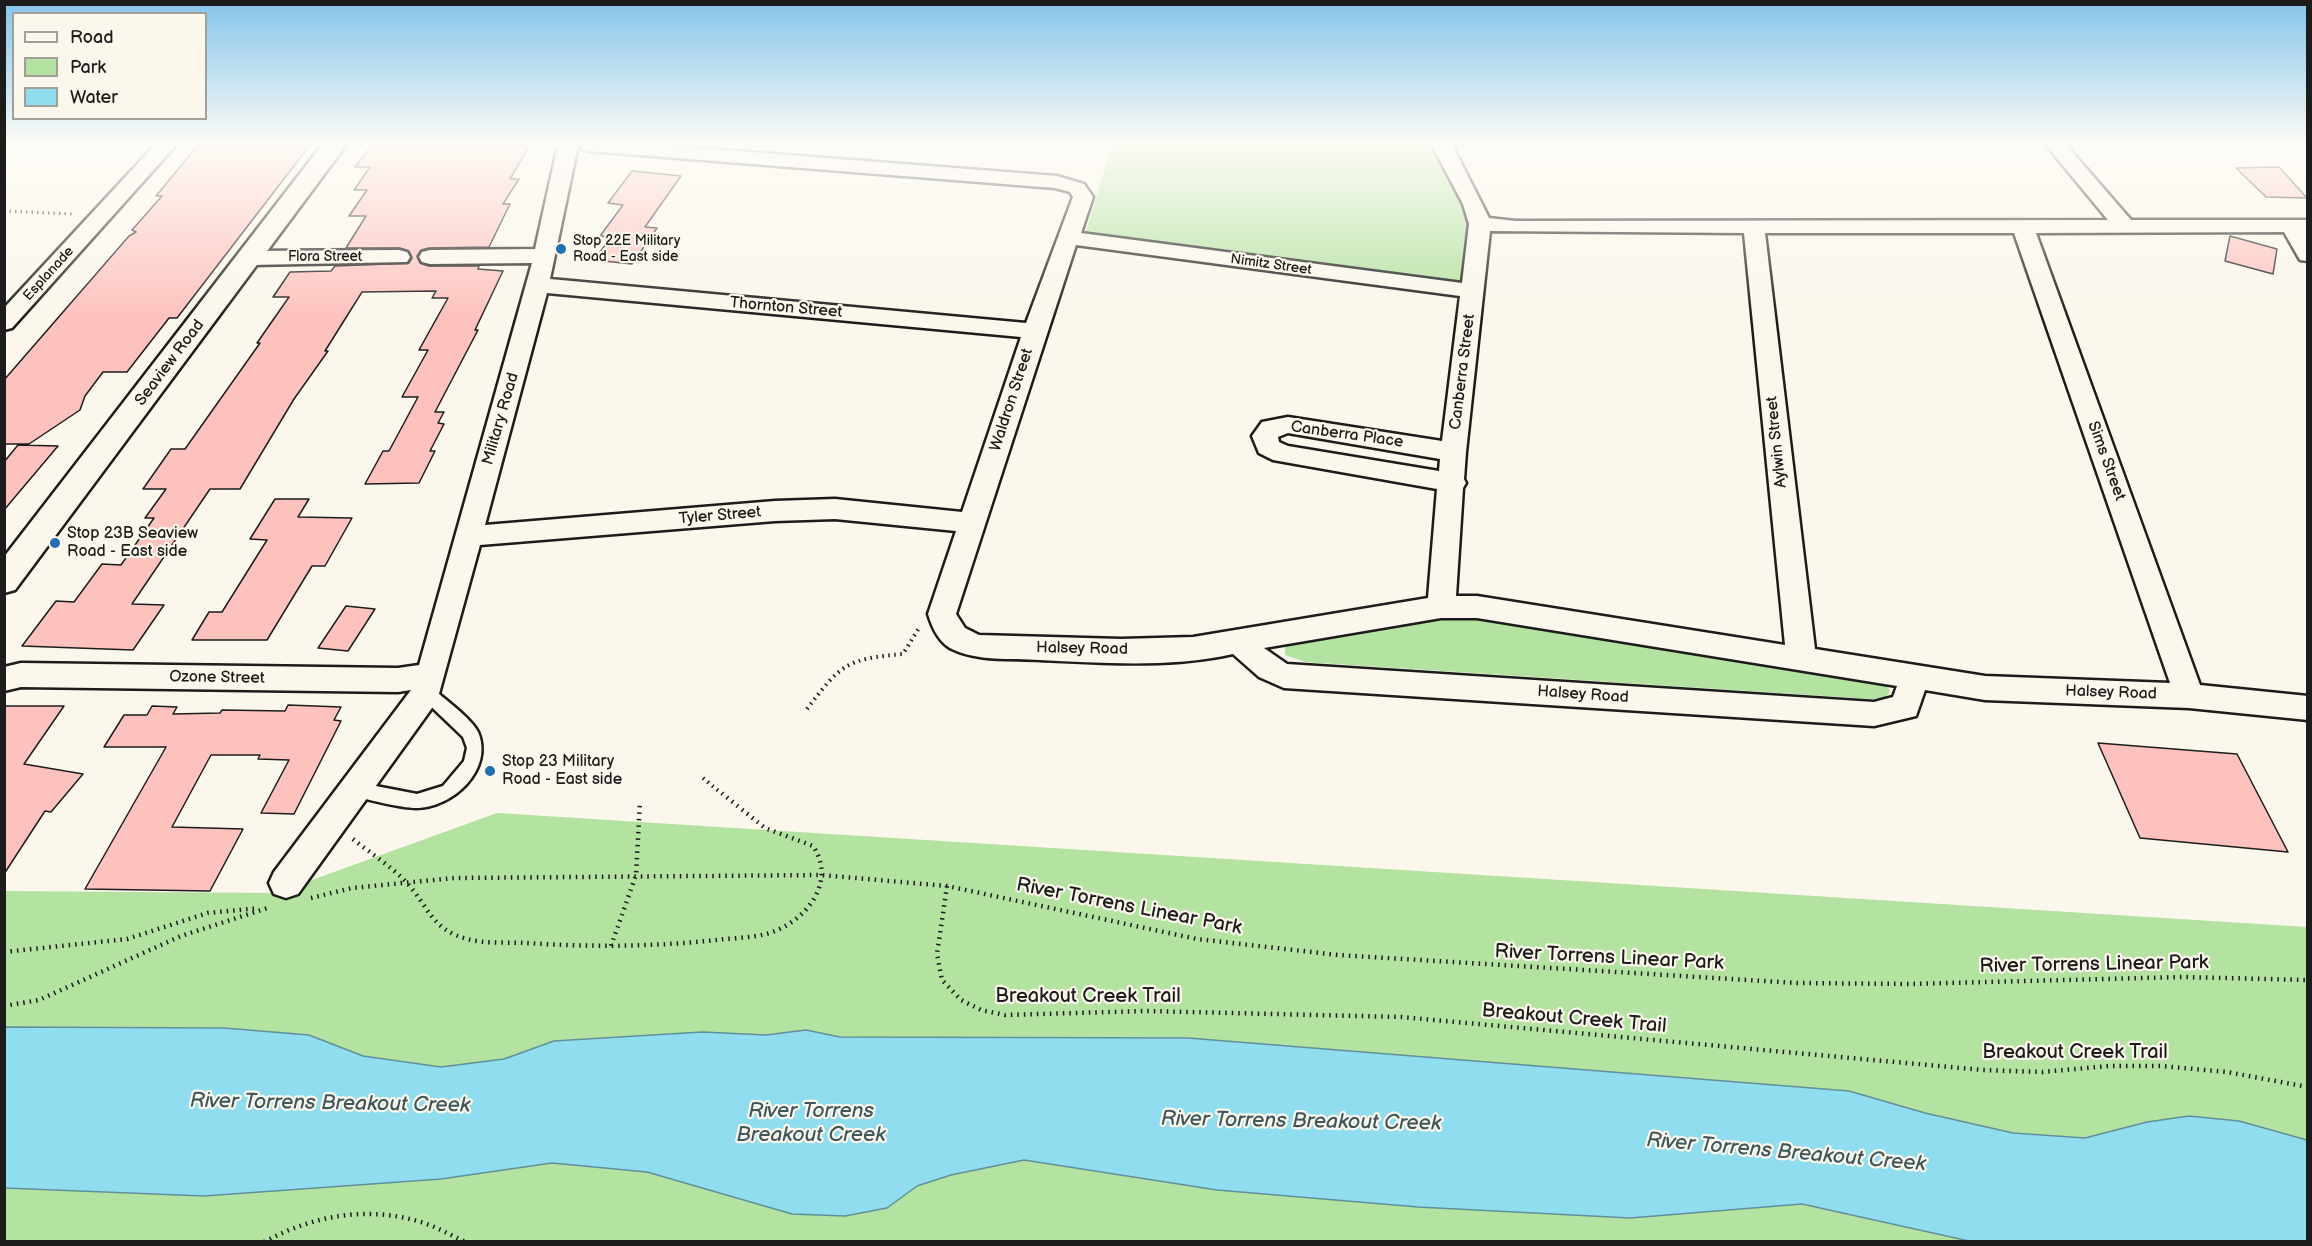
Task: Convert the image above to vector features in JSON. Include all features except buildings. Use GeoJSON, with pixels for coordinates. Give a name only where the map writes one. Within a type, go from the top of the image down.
{"type":"FeatureCollection","features":[{"type":"Feature","properties":{"kind":"main road","name":"Seaview Road"},"geometry":{"type":"LineString","coordinates":[[4,581],[13,559],[251,258],[291,203]]}},
{"type":"Feature","properties":{"kind":"street","name":"Esplanade"},"geometry":{"type":"LineString","coordinates":[[4,323],[113,203]]}},
{"type":"Feature","properties":{"kind":"street","name":"Military Road"},"geometry":{"type":"LineString","coordinates":[[283,899],[332,820],[428,683],[538,285],[555,203]]}},
{"type":"Feature","properties":{"kind":"street","name":"Waldron Street"},"geometry":{"type":"LineString","coordinates":[[943,618],[1035,331],[1081,203]]}},
{"type":"Feature","properties":{"kind":"street","name":"Canberra Street"},"geometry":{"type":"LineString","coordinates":[[1441,607],[1453,483],[1453,452],[1480,224],[1473,203]]}},
{"type":"Feature","properties":{"kind":"street"},"geometry":{"type":"LineString","coordinates":[[2106,203],[2125,226]]}},
{"type":"Feature","properties":{"kind":"street"},"geometry":{"type":"LineString","coordinates":[[1480,224],[1516,227],[2299,226],[2307,255]]}},
{"type":"Feature","properties":{"kind":"street","name":"Aylwin Street"},"geometry":{"type":"LineString","coordinates":[[1754,227],[1801,658]]}},
{"type":"Feature","properties":{"kind":"street","name":"Sims Street"},"geometry":{"type":"LineString","coordinates":[[2023,227],[2189,696]]}},
{"type":"Feature","properties":{"kind":"street","name":"Nimitz Street"},"geometry":{"type":"LineString","coordinates":[[1069,238],[1473,291]]}},
{"type":"Feature","properties":{"kind":"street"},"geometry":{"type":"LineString","coordinates":[[430,257],[544,254]]}},
{"type":"Feature","properties":{"kind":"street","name":"Flora Street"},"geometry":{"type":"LineString","coordinates":[[251,258],[399,256]]}},
{"type":"Feature","properties":{"kind":"street","name":"Thornton Street"},"geometry":{"type":"LineString","coordinates":[[538,285],[1035,331]]}},
{"type":"Feature","properties":{"kind":"street","name":"Canberra Place"},"geometry":{"type":"LineString","coordinates":[[1453,452],[1288,425],[1271,428],[1264,436],[1268,447],[1282,454],[1453,483]]}},
{"type":"Feature","properties":{"kind":"street","name":"Tyler Street"},"geometry":{"type":"LineString","coordinates":[[468,536],[835,509],[972,523]]}},
{"type":"Feature","properties":{"kind":"street","name":"Halsey Road"},"geometry":{"type":"LineString","coordinates":[[943,618],[949,633],[956,638],[979,646],[1148,651],[1239,643],[1260,637],[1441,607],[1477,607],[1985,688],[2189,696],[2307,708]]}},
{"type":"Feature","properties":{"kind":"street","name":"Halsey Road"},"geometry":{"type":"LineString","coordinates":[[1239,643],[1269,669],[1284,676],[1874,714],[1905,706],[1915,677]]}},
{"type":"Feature","properties":{"kind":"street","name":"Ozone Street"},"geometry":{"type":"LineString","coordinates":[[13,677],[398,680],[428,683]]}},
{"type":"Feature","properties":{"kind":"lane"},"geometry":{"type":"LineString","coordinates":[[355,789],[417,801],[448,792],[472,764],[476,748],[470,732],[428,683]]}},
{"type":"Feature","properties":{"kind":"path"},"geometry":{"type":"LineString","coordinates":[[4,211],[78,214]]}},
{"type":"Feature","properties":{"kind":"path"},"geometry":{"type":"LineString","coordinates":[[807,709],[842,668],[858,659],[903,654],[919,628],[943,618]]}},
{"type":"Feature","properties":{"kind":"path"},"geometry":{"type":"LineString","coordinates":[[332,820],[406,882],[437,925],[456,937],[489,941],[611,946],[668,945],[766,934],[794,922],[806,910],[819,890],[823,865],[813,846],[765,828],[703,778]]}},
{"type":"Feature","properties":{"kind":"path"},"geometry":{"type":"LineString","coordinates":[[611,946],[636,875],[640,801]]}},
{"type":"Feature","properties":{"kind":"path","name":"River Torrens Linear Park"},"geometry":{"type":"LineString","coordinates":[[283,899],[406,882],[496,876],[821,875],[947,886],[1197,939],[1360,957],[1797,983],[1910,984],[2183,977],[2307,980]]}},
{"type":"Feature","properties":{"kind":"path","name":"Breakout Creek Trail"},"geometry":{"type":"LineString","coordinates":[[947,886],[937,954],[942,980],[961,1000],[981,1010],[1005,1015],[1146,1011],[1401,1017],[1983,1070],[2042,1072],[2109,1066],[2161,1066],[2227,1072],[2307,1087]]}},
{"type":"Feature","properties":{"kind":"path"},"geometry":{"type":"LineString","coordinates":[[4,952],[127,939],[208,913],[283,899]]}},
{"type":"Feature","properties":{"kind":"path"},"geometry":{"type":"LineString","coordinates":[[4,1006],[39,1000],[181,936],[283,899]]}},
{"type":"Feature","properties":{"kind":"path"},"geometry":{"type":"LineString","coordinates":[[264,1242],[308,1222],[340,1214],[367,1213],[399,1216],[425,1223],[466,1242]]}},
{"type":"Feature","properties":{"kind":"green space"},"geometry":{"type":"Polygon","coordinates":[[[1094,203],[1464,203],[1470,214],[1462,283],[1085,234],[1094,203]]]}},
{"type":"Feature","properties":{"kind":"green space"},"geometry":{"type":"Polygon","coordinates":[[[1476,614],[1884,678],[1890,692],[1884,698],[1871,699],[1305,662],[1285,655],[1285,645],[1292,642],[1453,615],[1476,614]]]}},
{"type":"Feature","properties":{"kind":"green space"},"geometry":{"type":"Polygon","coordinates":[[[497,813],[2307,927],[2307,1241],[5,1242],[5,891],[276,893],[497,813]]]}},
{"type":"Feature","properties":{"kind":"water","name":"River Torrens Breakout Creek"},"geometry":{"type":"Polygon","coordinates":[[[5,1027],[224,1028],[309,1035],[363,1056],[441,1067],[504,1059],[554,1041],[702,1032],[766,1035],[806,1030],[840,1037],[1188,1038],[1849,1091],[1925,1113],[2013,1133],[2085,1138],[2147,1122],[2189,1116],[2239,1121],[2307,1140],[2307,1241],[1969,1241],[1802,1204],[1630,1218],[1418,1207],[1217,1190],[1024,1160],[951,1175],[917,1186],[887,1208],[845,1216],[792,1214],[647,1172],[552,1163],[441,1179],[204,1196],[5,1188],[5,1027]]]}},
{"type":"Feature","properties":{"kind":"place","name":"Stop 22E Military Road - East side"},"geometry":{"type":"Point","coordinates":[561,249]}},
{"type":"Feature","properties":{"kind":"place","name":"Stop 23B Seaview Road - East side"},"geometry":{"type":"Point","coordinates":[55,543]}},
{"type":"Feature","properties":{"kind":"place","name":"Stop 23 Military Road - East side"},"geometry":{"type":"Point","coordinates":[490,771]}}]}
